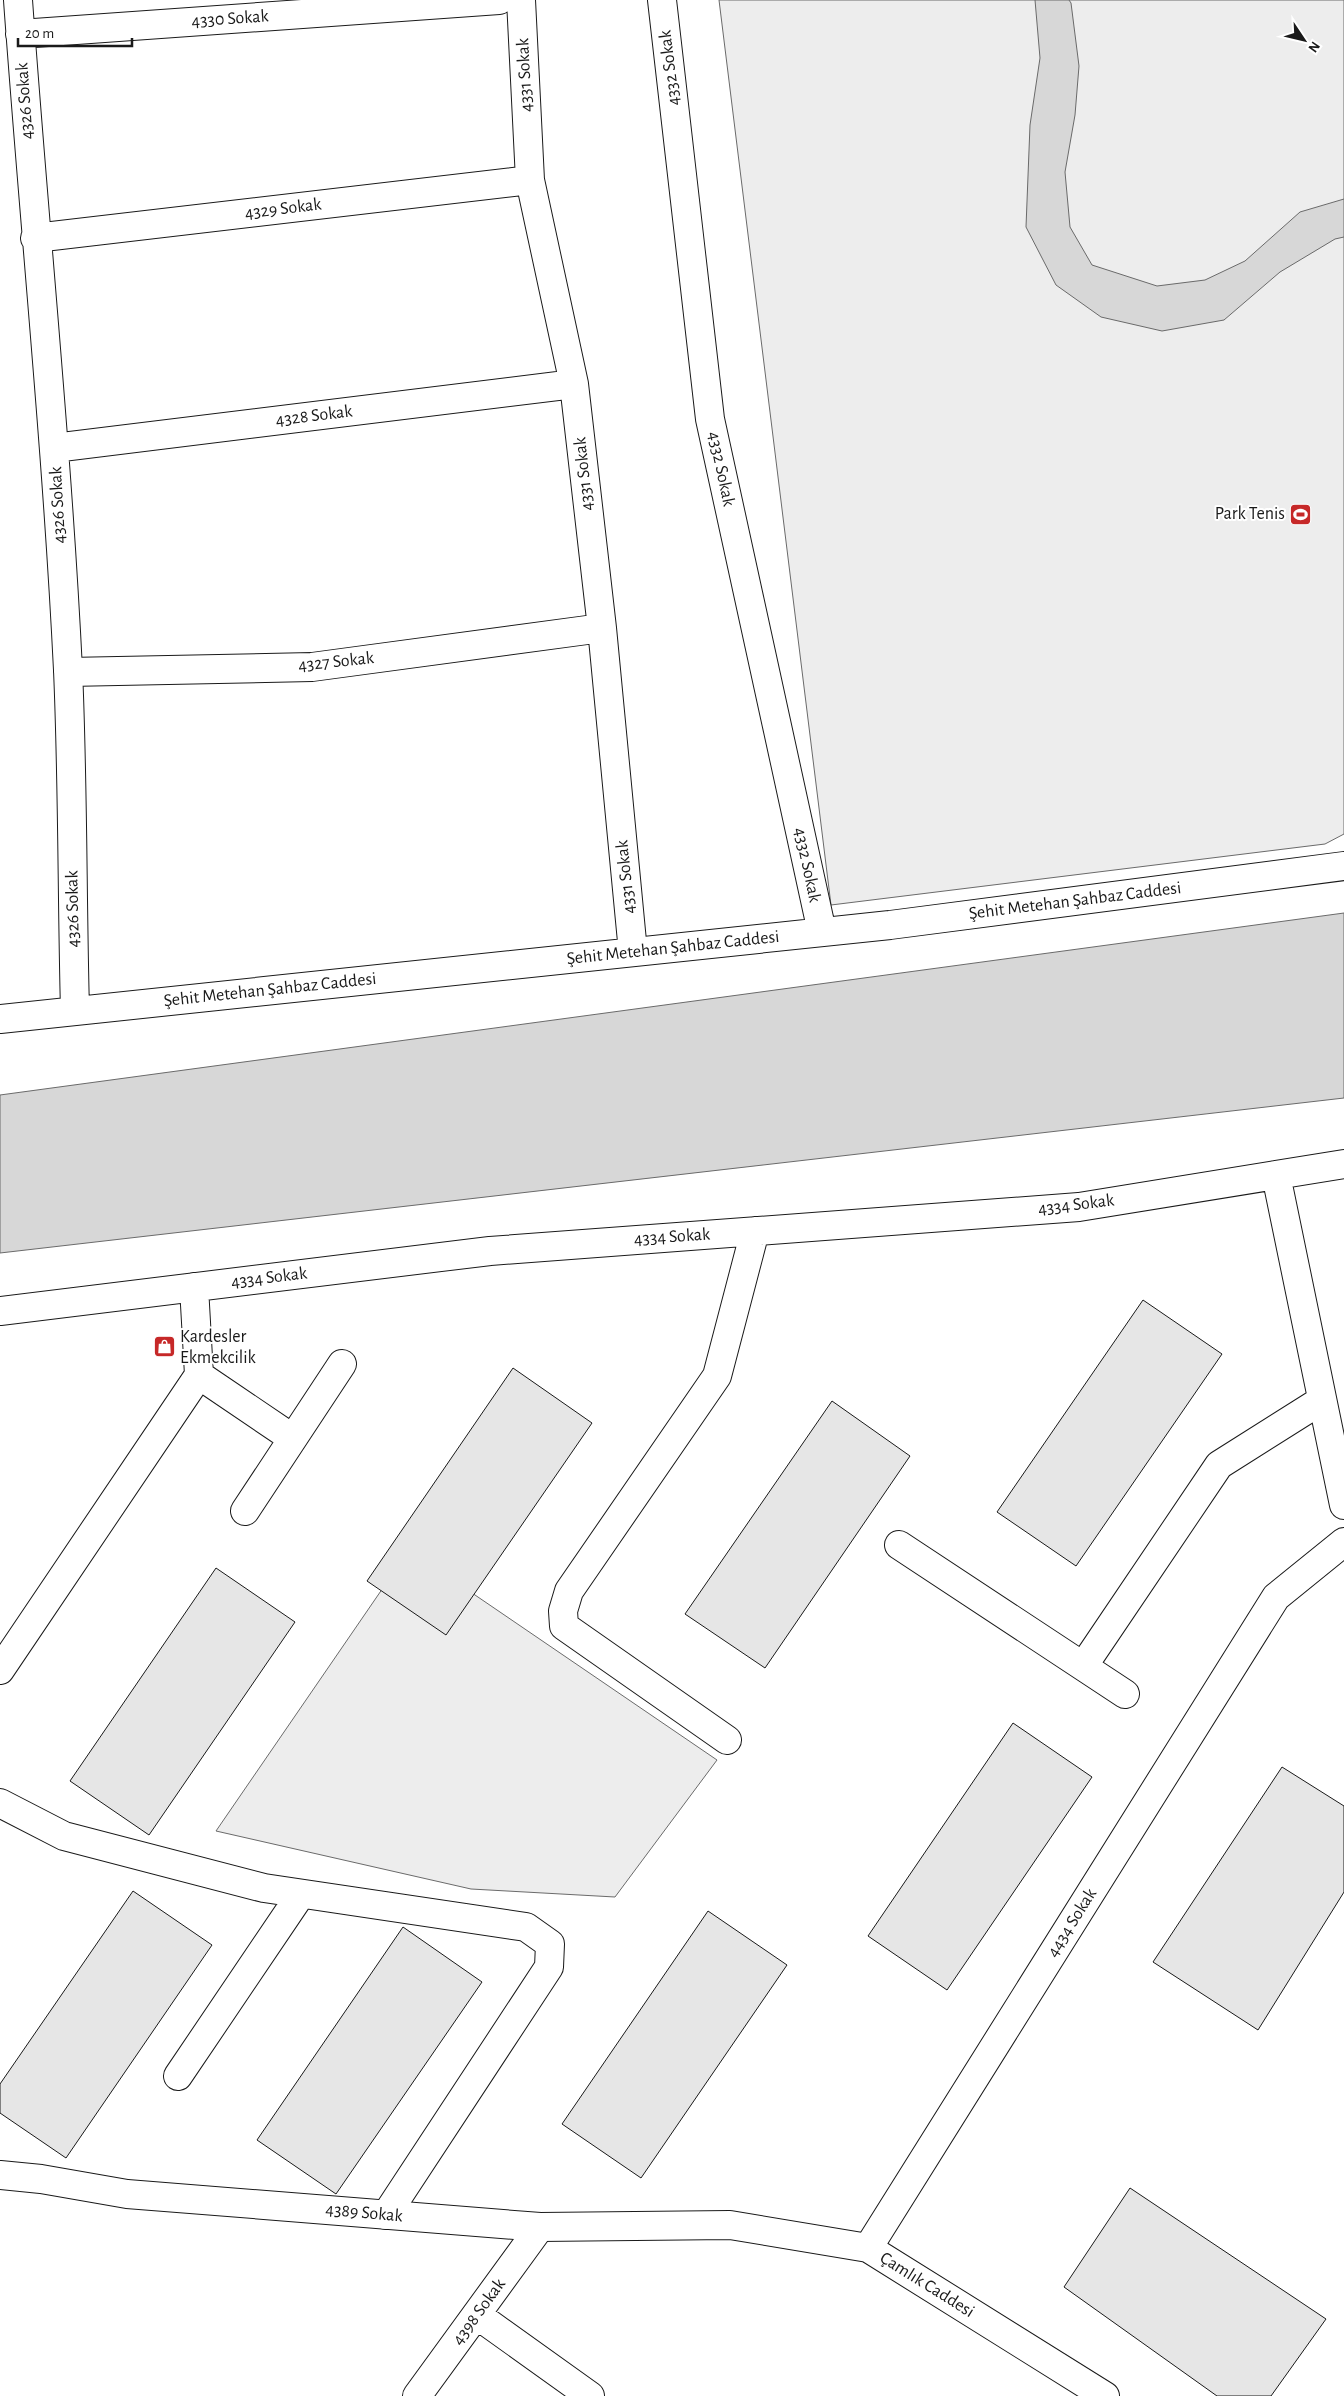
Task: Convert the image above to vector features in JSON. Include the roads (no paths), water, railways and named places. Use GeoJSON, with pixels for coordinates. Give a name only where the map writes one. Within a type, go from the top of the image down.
{"type":"FeatureCollection","features":[{"type":"Feature","properties":{"kind":"street","name":"4326 Sokak"},"geometry":{"type":"LineString","coordinates":[[18,0],[35,238],[54,448],[68,672],[75,1011]]}},
{"type":"Feature","properties":{"kind":"street","name":"4330 Sokak"},"geometry":{"type":"LineString","coordinates":[[20,34],[499,0]]}},
{"type":"Feature","properties":{"kind":"street","name":"4331 Sokak"},"geometry":{"type":"LineString","coordinates":[[521,0],[530,180],[574,384],[602,628],[633,952]]}},
{"type":"Feature","properties":{"kind":"street","name":"4332 Sokak"},"geometry":{"type":"LineString","coordinates":[[662,0],[710,419],[822,932]]}},
{"type":"Feature","properties":{"kind":"street","name":"4329 Sokak"},"geometry":{"type":"LineString","coordinates":[[35,238],[530,180]]}},
{"type":"Feature","properties":{"kind":"street","name":"4328 Sokak"},"geometry":{"type":"LineString","coordinates":[[54,448],[574,384]]}},
{"type":"Feature","properties":{"kind":"street","name":"4327 Sokak"},"geometry":{"type":"LineString","coordinates":[[68,672],[312,667],[602,628]]}},
{"type":"Feature","properties":{"kind":"street","name":"Şehit Metehan Şahbaz Caddesi"},"geometry":{"type":"LineString","coordinates":[[0,1019],[822,932],[1344,866]]}},
{"type":"Feature","properties":{"kind":"street","name":"4334 Sokak"},"geometry":{"type":"LineString","coordinates":[[0,1311],[490,1250],[1080,1207],[1344,1164]]}},
{"type":"Feature","properties":{"kind":"street"},"geometry":{"type":"LineString","coordinates":[[1276,1175],[1344,1506]]}},
{"type":"Feature","properties":{"kind":"street"},"geometry":{"type":"LineString","coordinates":[[727,1740],[564,1626],[563,1611],[569,1591],[717,1376],[755,1231]]}},
{"type":"Feature","properties":{"kind":"street"},"geometry":{"type":"LineString","coordinates":[[0,1670],[199,1375],[194,1287]]}},
{"type":"Feature","properties":{"kind":"street"},"geometry":{"type":"LineString","coordinates":[[245,1511],[342,1364]]}},
{"type":"Feature","properties":{"kind":"street"},"geometry":{"type":"LineString","coordinates":[[199,1375],[292,1438]]}},
{"type":"Feature","properties":{"kind":"street"},"geometry":{"type":"LineString","coordinates":[[1084,1666],[1219,1465],[1322,1400]]}},
{"type":"Feature","properties":{"kind":"street","name":"4434 Sokak"},"geometry":{"type":"LineString","coordinates":[[868,2248],[1276,1597],[1344,1542]]}},
{"type":"Feature","properties":{"kind":"street"},"geometry":{"type":"LineString","coordinates":[[899,1545],[1126,1694]]}},
{"type":"Feature","properties":{"kind":"street"},"geometry":{"type":"LineString","coordinates":[[3,1811],[64,1836],[264,1888],[526,1927],[550,1944],[549,1966],[386,2215]]}},
{"type":"Feature","properties":{"kind":"street"},"geometry":{"type":"LineString","coordinates":[[178,2076],[301,1894]]}},
{"type":"Feature","properties":{"kind":"street","name":"4389 Sokak"},"geometry":{"type":"LineString","coordinates":[[0,2175],[41,2179],[127,2194],[540,2227],[730,2225]]}},
{"type":"Feature","properties":{"kind":"street","name":"Çamlık Caddesi"},"geometry":{"type":"LineString","coordinates":[[730,2225],[868,2248],[1105,2396]]}},
{"type":"Feature","properties":{"kind":"street","name":"4398 Sokak"},"geometry":{"type":"LineString","coordinates":[[418,2396],[540,2227]]}},
{"type":"Feature","properties":{"kind":"street"},"geometry":{"type":"LineString","coordinates":[[477,2315],[590,2396]]}},
{"type":"Feature","properties":{"kind":"place","name":"Park Tenis"},"geometry":{"type":"Point","coordinates":[1301,514]}},
{"type":"Feature","properties":{"kind":"place","name":"Kardesler Ekmekcilik"},"geometry":{"type":"Point","coordinates":[164,1347]}}]}
